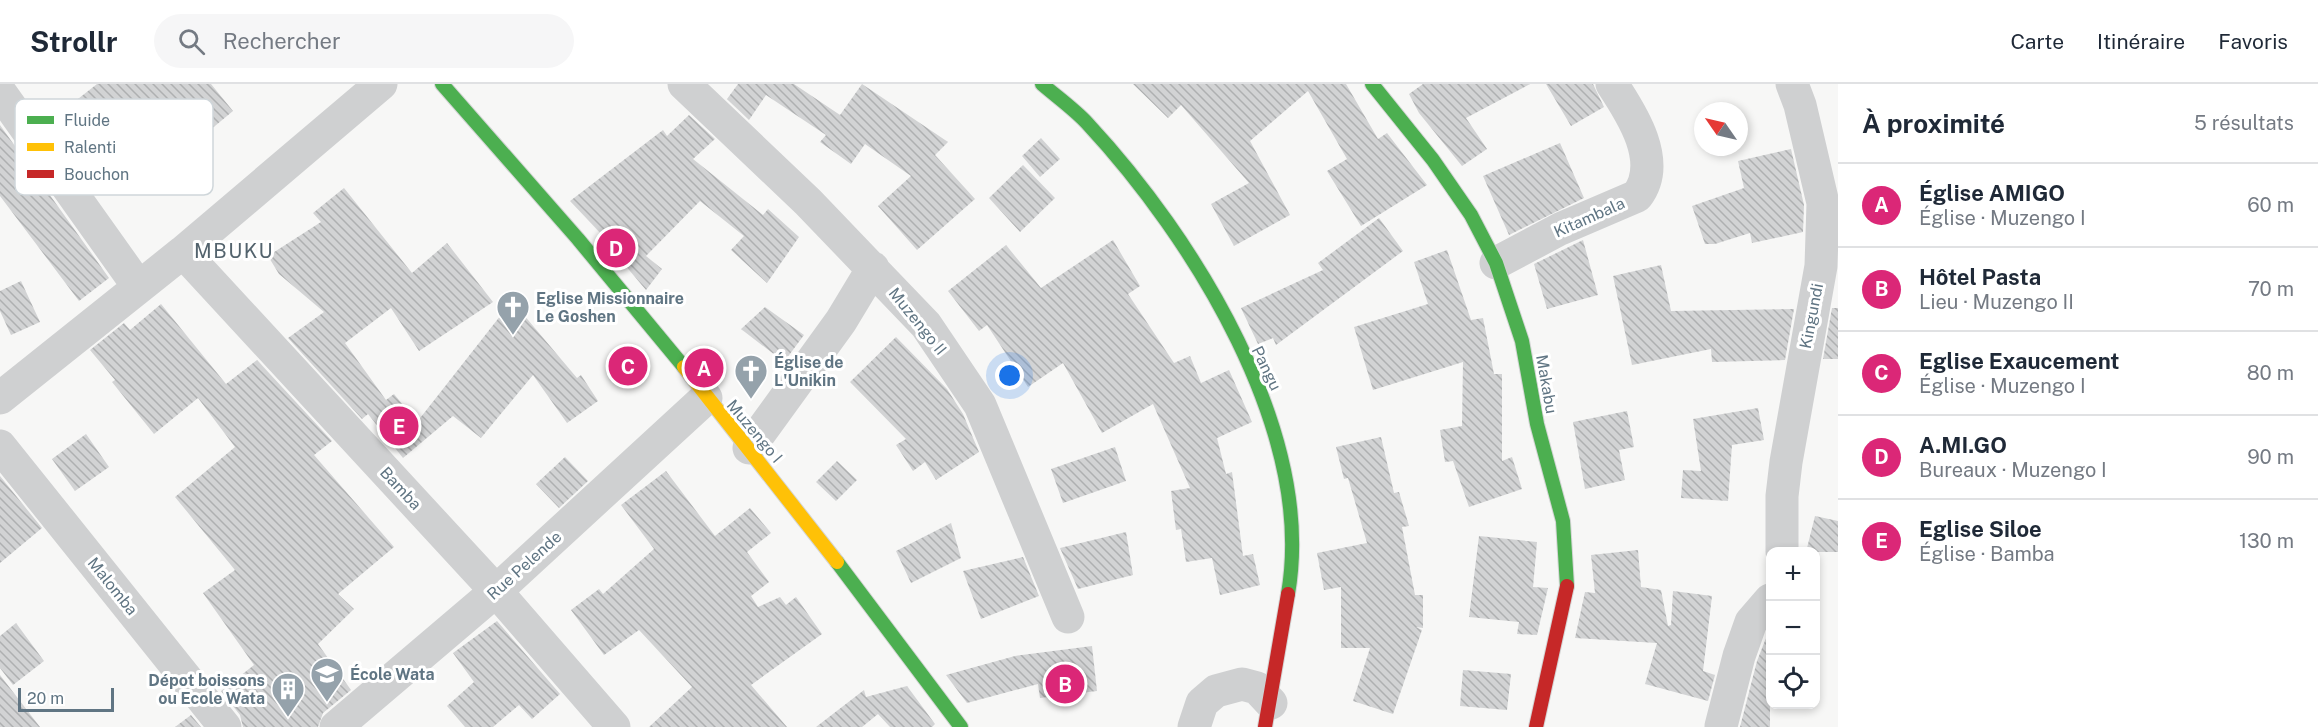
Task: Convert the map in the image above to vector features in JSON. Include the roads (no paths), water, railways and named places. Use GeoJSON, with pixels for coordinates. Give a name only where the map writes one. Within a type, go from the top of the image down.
{"type":"FeatureCollection","features":[{"type":"Feature","properties":{"kind":"street"},"geometry":{"type":"LineString","coordinates":[[0,398],[183,252],[381,84]]}},
{"type":"Feature","properties":{"kind":"street","name":"Muzengo I"},"geometry":{"type":"LineString","coordinates":[[442,84],[600,264],[706,398],[749,448],[827,546],[961,727]]}},
{"type":"Feature","properties":{"kind":"street","name":"Muzengo II"},"geometry":{"type":"LineString","coordinates":[[684,84],[774,169],[873,268],[926,326],[980,405],[1068,616]]}},
{"type":"Feature","properties":{"kind":"street","name":"Pangu"},"geometry":{"type":"LineString","coordinates":[[1042,84],[1086,122],[1157,209],[1193,262],[1226,320],[1269,410],[1281,449],[1286,497],[1294,533],[1292,572],[1277,644],[1268,715]]}},
{"type":"Feature","properties":{"kind":"street","name":"Makabu"},"geometry":{"type":"LineString","coordinates":[[1372,84],[1433,160],[1471,215],[1496,263],[1522,341],[1537,424],[1563,521],[1567,589],[1536,727]]}},
{"type":"Feature","properties":{"kind":"street","name":"Kitambala"},"geometry":{"type":"LineString","coordinates":[[1496,263],[1560,229],[1637,196],[1644,187],[1648,163],[1634,117],[1612,84]]}},
{"type":"Feature","properties":{"kind":"street","name":"Kingundi"},"geometry":{"type":"LineString","coordinates":[[1782,547],[1782,496],[1786,462],[1821,266],[1823,203],[1800,105],[1791,84]]}},
{"type":"Feature","properties":{"kind":"street"},"geometry":{"type":"LineString","coordinates":[[0,92],[15,113]]}},
{"type":"Feature","properties":{"kind":"street"},"geometry":{"type":"LineString","coordinates":[[73,195],[138,286]]}},
{"type":"Feature","properties":{"kind":"street","name":"Bamba"},"geometry":{"type":"LineString","coordinates":[[183,252],[496,591],[614,727]]}},
{"type":"Feature","properties":{"kind":"street"},"geometry":{"type":"LineString","coordinates":[[749,448],[841,321],[873,268]]}},
{"type":"Feature","properties":{"kind":"street","name":"Rue Pelende"},"geometry":{"type":"LineString","coordinates":[[336,727],[496,591],[706,398]]}},
{"type":"Feature","properties":{"kind":"street","name":"Malomba"},"geometry":{"type":"LineString","coordinates":[[0,446],[225,727]]}},
{"type":"Feature","properties":{"kind":"street"},"geometry":{"type":"LineString","coordinates":[[1721,726],[1739,656],[1751,622],[1769,601]]}},
{"type":"Feature","properties":{"kind":"street"},"geometry":{"type":"LineString","coordinates":[[1194,727],[1202,703],[1216,691],[1242,684],[1257,688],[1268,715]]}},
{"type":"Feature","properties":{"kind":"place","name":"A.MI.GO"},"geometry":{"type":"Point","coordinates":[616,248]}},
{"type":"Feature","properties":{"kind":"place","name":"Eglise Missionnaire Le Goshen"},"geometry":{"type":"Point","coordinates":[513,336]}},
{"type":"Feature","properties":{"kind":"place","name":"Eglise Exaucement"},"geometry":{"type":"Point","coordinates":[628,366]}},
{"type":"Feature","properties":{"kind":"place","name":"Église AMIGO"},"geometry":{"type":"Point","coordinates":[704,368]}},
{"type":"Feature","properties":{"kind":"place","name":"Église de L'Unikin"},"geometry":{"type":"Point","coordinates":[751,400]}},
{"type":"Feature","properties":{"kind":"place","name":"Eglise Siloe"},"geometry":{"type":"Point","coordinates":[399,426]}},
{"type":"Feature","properties":{"kind":"place","name":"Hôtel Pasta"},"geometry":{"type":"Point","coordinates":[1065,684]}},
{"type":"Feature","properties":{"kind":"place","name":"École Wata"},"geometry":{"type":"Point","coordinates":[327,703]}},
{"type":"Feature","properties":{"kind":"place","name":"Dépot boissons ou Ecole Wata"},"geometry":{"type":"Point","coordinates":[288,718]}},
{"type":"Feature","properties":{"kind":"district","name":"MBUKU"},"geometry":{"type":"Point","coordinates":[234,251]}}]}
